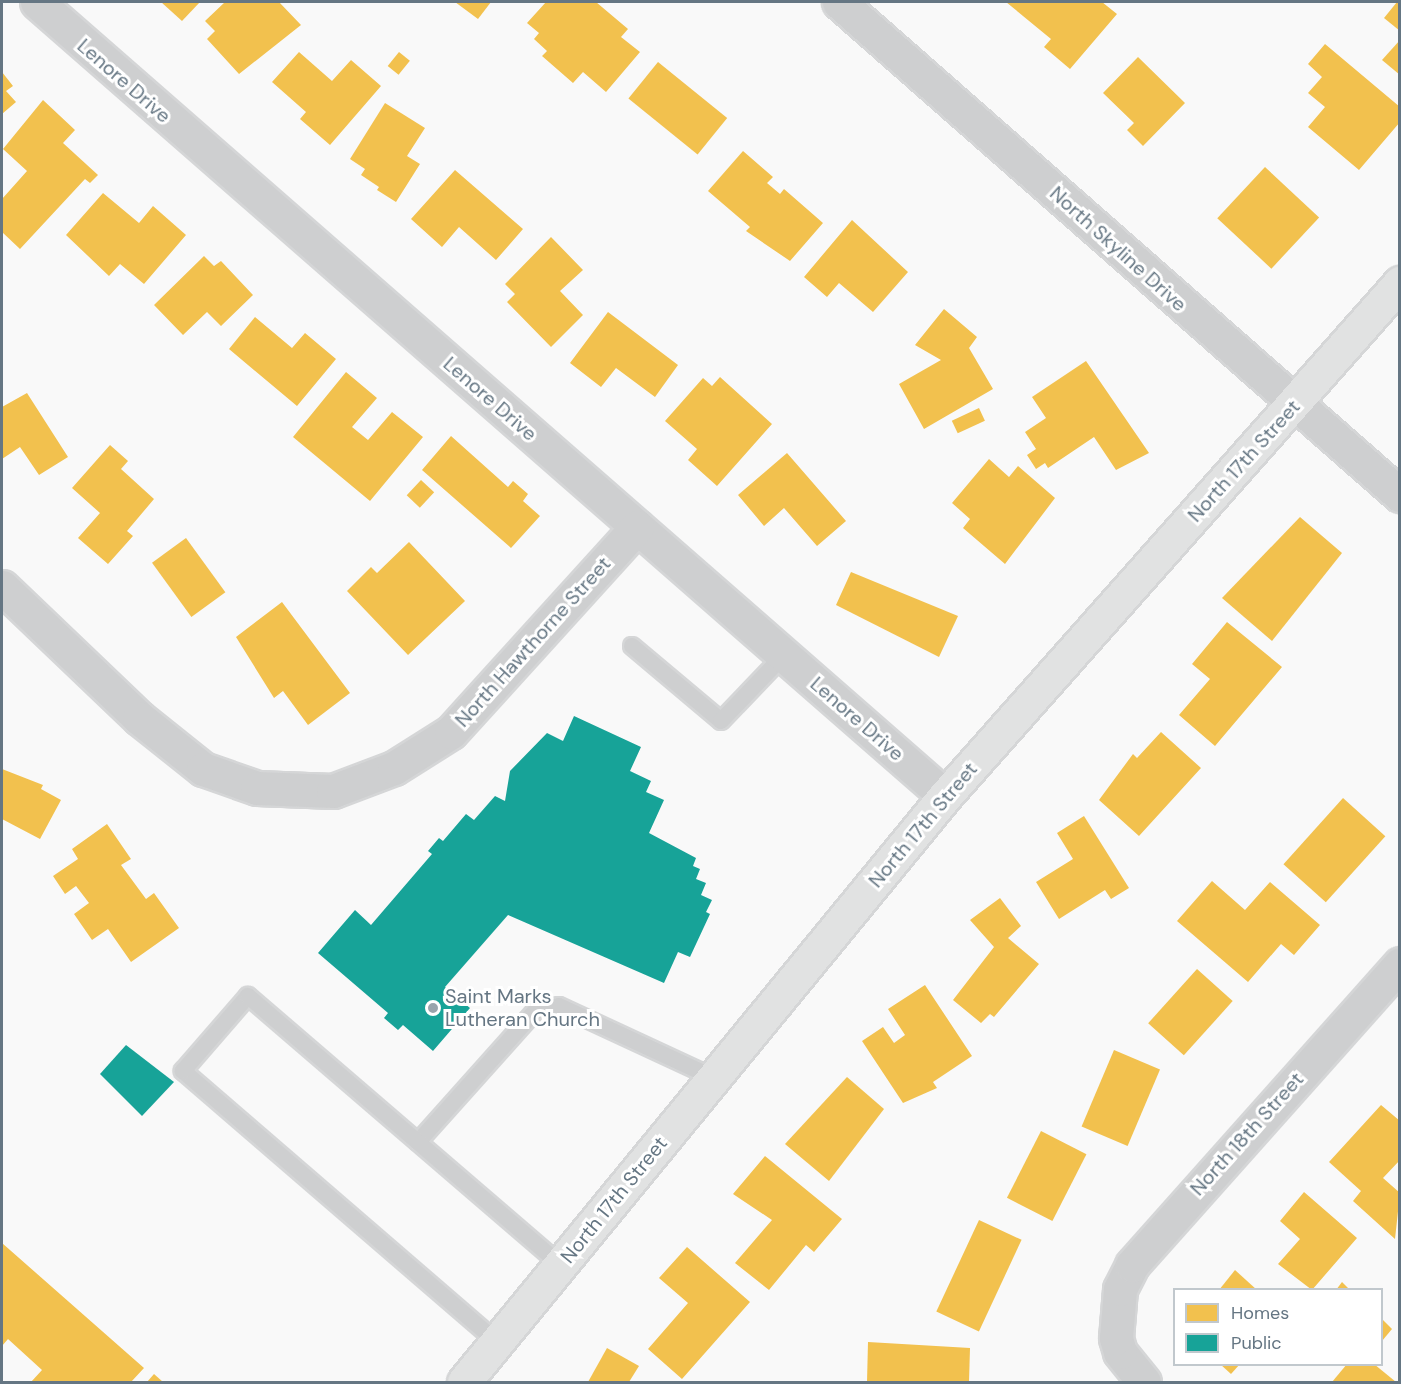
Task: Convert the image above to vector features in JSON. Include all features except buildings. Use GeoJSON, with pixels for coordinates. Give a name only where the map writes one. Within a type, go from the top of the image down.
{"type":"FeatureCollection","features":[{"type":"Feature","properties":{"kind":"street","name":"Lenore Drive"},"geometry":{"type":"LineString","coordinates":[[37,2],[945,796]]}},
{"type":"Feature","properties":{"kind":"street","name":"North Skyline Drive"},"geometry":{"type":"LineString","coordinates":[[839,2],[1294,405],[1400,495]]}},
{"type":"Feature","properties":{"kind":"street","name":"North 17th Street"},"geometry":{"type":"LineString","coordinates":[[464,1383],[945,796],[1400,283]]}},
{"type":"Feature","properties":{"kind":"street","name":"North Hawthorne Street"},"geometry":{"type":"LineString","coordinates":[[2,587],[139,718],[203,769],[257,788],[333,791],[394,768],[451,732],[637,527]]}},
{"type":"Feature","properties":{"kind":"street","name":"North 18th Street"},"geometry":{"type":"LineString","coordinates":[[1144,1383],[1120,1352],[1115,1316],[1132,1265],[1400,964]]}},
{"type":"Feature","properties":{"kind":"lane"},"geometry":{"type":"LineString","coordinates":[[632,646],[721,722],[784,656]]}},
{"type":"Feature","properties":{"kind":"lane"},"geometry":{"type":"LineString","coordinates":[[497,1342],[183,1071],[248,996],[561,1265]]}},
{"type":"Feature","properties":{"kind":"lane"},"geometry":{"type":"LineString","coordinates":[[418,1142],[536,1010],[559,1006],[714,1078]]}},
{"type":"Feature","properties":{"kind":"place","name":"Saint Marks Lutheran Church"},"geometry":{"type":"Point","coordinates":[433,1008]}}]}
